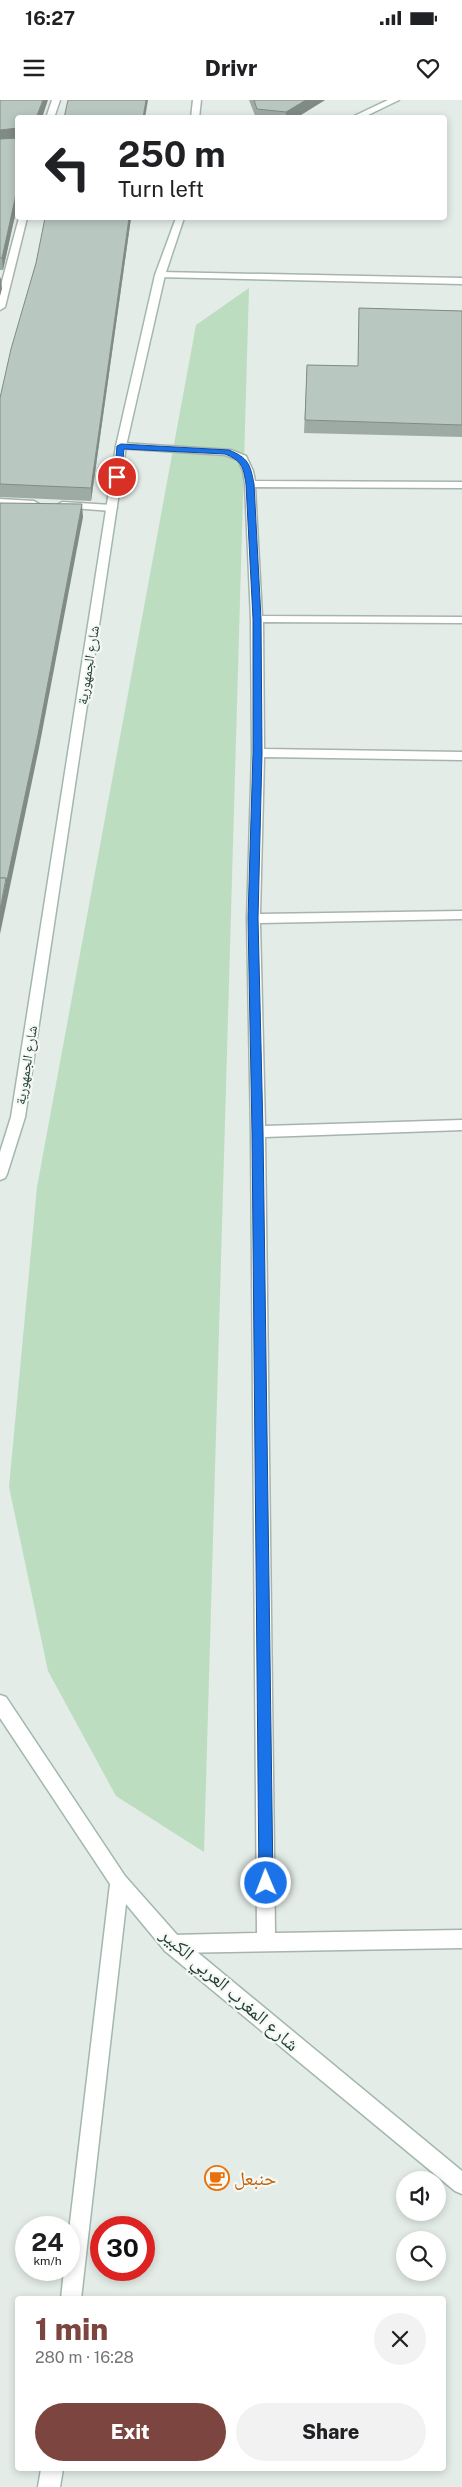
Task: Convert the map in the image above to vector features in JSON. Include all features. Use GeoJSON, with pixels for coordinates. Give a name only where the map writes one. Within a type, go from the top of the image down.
{"type":"FeatureCollection","features":[{"type":"Feature","properties":{"kind":"street"},"geometry":{"type":"LineString","coordinates":[[51,115],[56,100]]}},
{"type":"Feature","properties":{"kind":"street"},"geometry":{"type":"LineString","coordinates":[[195,115],[197,100]]}},
{"type":"Feature","properties":{"kind":"street"},"geometry":{"type":"LineString","coordinates":[[361,115],[396,100]]}},
{"type":"Feature","properties":{"kind":"street"},"geometry":{"type":"LineString","coordinates":[[0,307],[5,272],[22,220]]}},
{"type":"Feature","properties":{"kind":"street","name":"شارع الجمهورية"},"geometry":{"type":"LineString","coordinates":[[0,1174],[18,1116],[121,446],[160,275],[179,220]]}},
{"type":"Feature","properties":{"kind":"street"},"geometry":{"type":"LineString","coordinates":[[160,275],[461,280]]}},
{"type":"Feature","properties":{"kind":"street"},"geometry":{"type":"LineString","coordinates":[[121,446],[226,452],[242,458],[248,471],[250,484],[257,619],[258,753],[253,918],[258,1132],[266,1943]]}},
{"type":"Feature","properties":{"kind":"street"},"geometry":{"type":"LineString","coordinates":[[250,484],[462,485]]}},
{"type":"Feature","properties":{"kind":"street"},"geometry":{"type":"LineString","coordinates":[[0,502],[112,508]]}},
{"type":"Feature","properties":{"kind":"street"},"geometry":{"type":"LineString","coordinates":[[257,619],[462,620]]}},
{"type":"Feature","properties":{"kind":"street"},"geometry":{"type":"LineString","coordinates":[[258,753],[462,756]]}},
{"type":"Feature","properties":{"kind":"street"},"geometry":{"type":"LineString","coordinates":[[253,918],[462,915]]}},
{"type":"Feature","properties":{"kind":"street","name":"شارع الجمهورية"},"geometry":{"type":"LineString","coordinates":[[0,1150],[18,1116]]}},
{"type":"Feature","properties":{"kind":"street"},"geometry":{"type":"LineString","coordinates":[[258,1132],[462,1125]]}},
{"type":"Feature","properties":{"kind":"street","name":"شارع المغرب العربي الكبير"},"geometry":{"type":"LineString","coordinates":[[1,1703],[119,1882],[172,1944],[462,2184]]}},
{"type":"Feature","properties":{"kind":"street"},"geometry":{"type":"LineString","coordinates":[[71,2296],[119,1882]]}},
{"type":"Feature","properties":{"kind":"street"},"geometry":{"type":"LineString","coordinates":[[172,1944],[462,1939]]}},
{"type":"Feature","properties":{"kind":"street"},"geometry":{"type":"LineString","coordinates":[[50,2487],[52,2471]]}},
{"type":"Feature","properties":{"kind":"green space"},"geometry":{"type":"Polygon","coordinates":[[[249,288],[204,1852],[116,1796],[48,1671],[9,1487],[37,1187],[196,325],[249,288]]]}},
{"type":"Feature","properties":{"kind":"building"},"geometry":{"type":"Polygon","coordinates":[[[0,100],[43,100],[37,115],[15,115],[15,128],[0,130],[0,100]]]}},
{"type":"Feature","properties":{"kind":"building"},"geometry":{"type":"Polygon","coordinates":[[[68,100],[146,100],[144,115],[65,115],[68,100]]]}},
{"type":"Feature","properties":{"kind":"building"},"geometry":{"type":"Polygon","coordinates":[[[254,100],[306,100],[286,112],[257,109],[254,100]]]}},
{"type":"Feature","properties":{"kind":"building"},"geometry":{"type":"Polygon","coordinates":[[[15,138],[15,199],[2,258],[0,258],[0,139],[15,138]]]}},
{"type":"Feature","properties":{"kind":"building"},"geometry":{"type":"Polygon","coordinates":[[[45,220],[129,220],[91,488],[0,484],[0,398],[11,349],[36,263],[45,220]]]}},
{"type":"Feature","properties":{"kind":"building"},"geometry":{"type":"Polygon","coordinates":[[[359,308],[462,311],[462,425],[305,420],[307,365],[358,366],[359,308]]]}},
{"type":"Feature","properties":{"kind":"building"},"geometry":{"type":"Polygon","coordinates":[[[0,503],[82,504],[38,735],[7,880],[6,878],[0,878],[0,503]]]}},
{"type":"Feature","properties":{"kind":"building"},"geometry":{"type":"Polygon","coordinates":[[[0,878],[6,878],[0,910],[0,878]]]}},
{"type":"Feature","properties":{"kind":"place","name":"حنبعل"},"geometry":{"type":"Point","coordinates":[217,2178]}},
{"type":"Feature","properties":{"kind":"route"},"geometry":{"type":"LineString","coordinates":[[117,477],[121,446],[226,452],[242,458],[248,471],[250,484],[257,619],[258,753],[253,918],[258,1132],[266,1883]]}}]}
